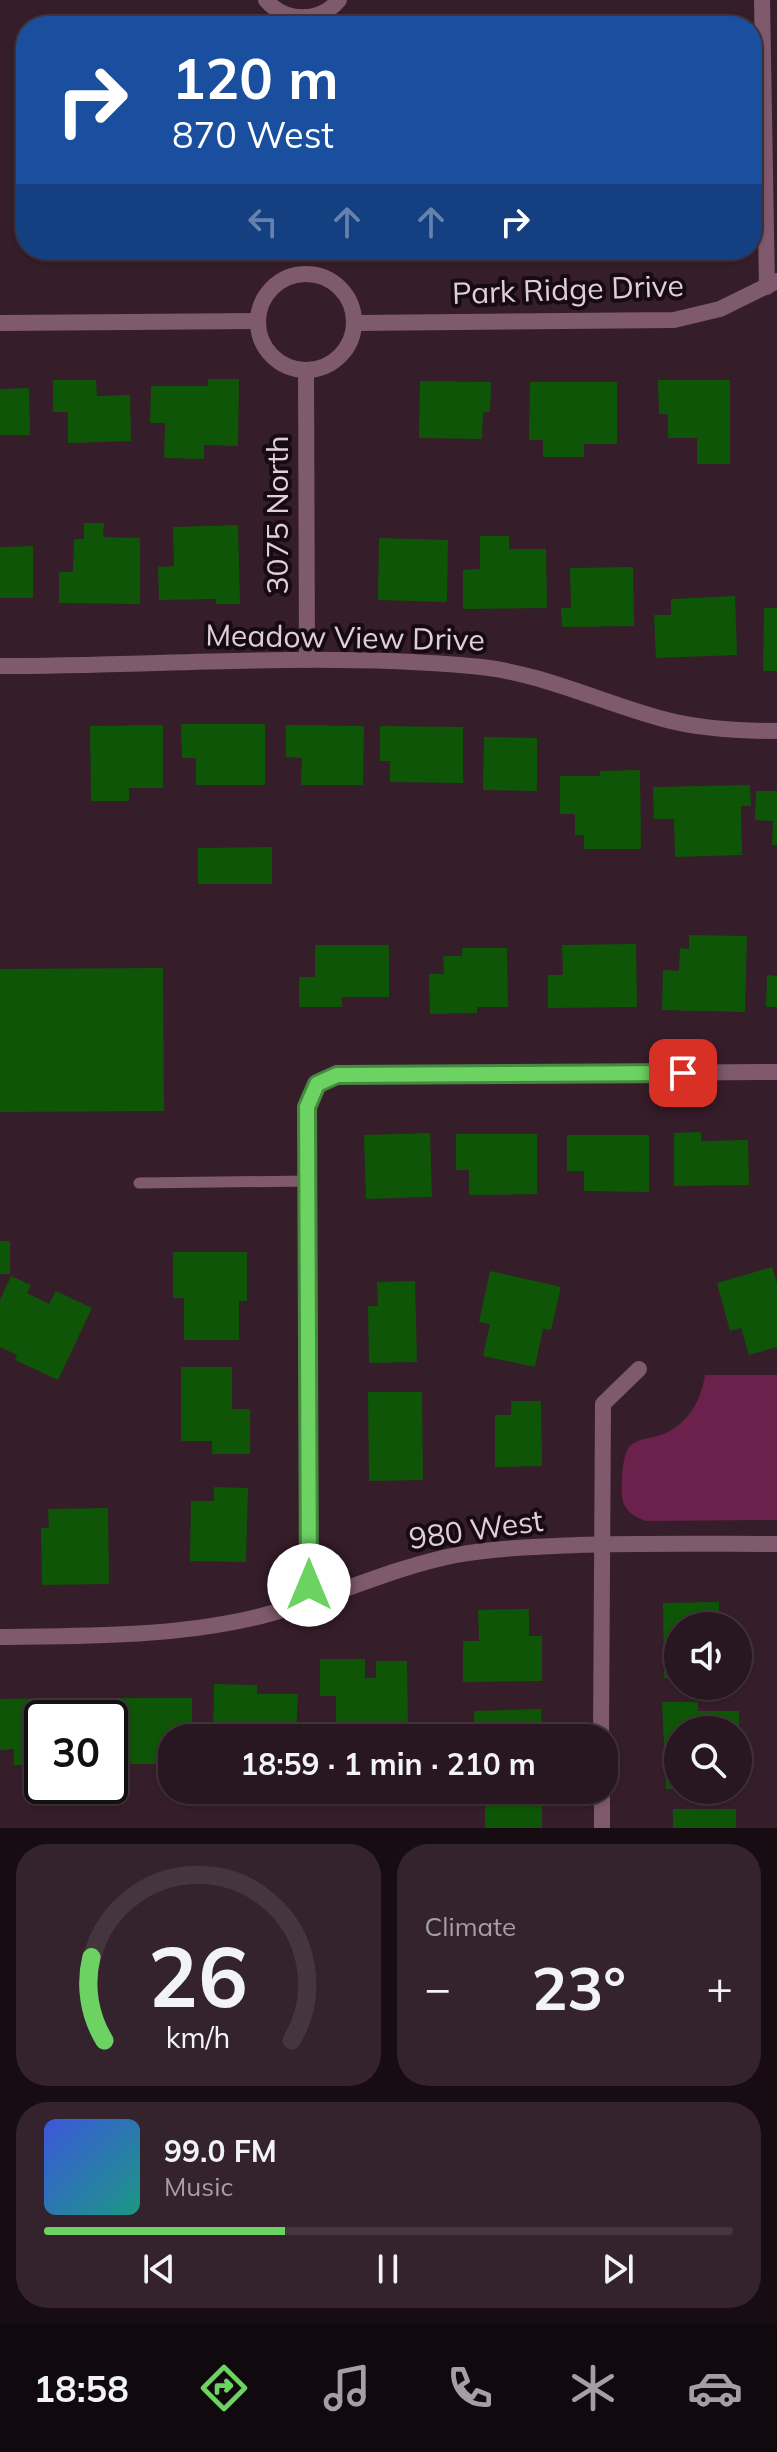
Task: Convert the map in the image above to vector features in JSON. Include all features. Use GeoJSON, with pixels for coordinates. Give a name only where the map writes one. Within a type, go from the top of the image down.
{"type":"FeatureCollection","features":[{"type":"Feature","properties":{"kind":"street"},"geometry":{"type":"LineString","coordinates":[[266,0],[282,14],[291,16]]}},
{"type":"Feature","properties":{"kind":"street"},"geometry":{"type":"LineString","coordinates":[[305,16],[323,14],[339,0]]}},
{"type":"Feature","properties":{"kind":"street"},"geometry":{"type":"LineString","coordinates":[[762,0],[772,284]]}},
{"type":"Feature","properties":{"kind":"street"},"geometry":{"type":"LineString","coordinates":[[300,274],[326,278],[338,286],[347,297],[354,323],[345,351],[334,362],[306,371],[281,364],[271,356],[259,334],[257,321],[265,295],[286,277],[300,274]]}},
{"type":"Feature","properties":{"kind":"street","name":"Park Ridge Drive"},"geometry":{"type":"LineString","coordinates":[[354,323],[674,320],[720,309],[772,284]]}},
{"type":"Feature","properties":{"kind":"street"},"geometry":{"type":"LineString","coordinates":[[0,323],[257,321]]}},
{"type":"Feature","properties":{"kind":"street","name":"3075 North"},"geometry":{"type":"LineString","coordinates":[[306,371],[307,660]]}},
{"type":"Feature","properties":{"kind":"street","name":"Meadow View Drive"},"geometry":{"type":"LineString","coordinates":[[0,666],[307,660],[473,666],[539,678],[666,720],[740,731],[777,731]]}},
{"type":"Feature","properties":{"kind":"street"},"geometry":{"type":"LineString","coordinates":[[309,1602],[307,1107],[317,1084],[337,1075],[777,1072]]}},
{"type":"Feature","properties":{"kind":"street"},"geometry":{"type":"LineString","coordinates":[[601,1724],[603,1404],[639,1369]]}},
{"type":"Feature","properties":{"kind":"street","name":"980 West"},"geometry":{"type":"LineString","coordinates":[[0,1637],[120,1636],[179,1631],[253,1618],[390,1573],[457,1555],[528,1547],[777,1544]]}},
{"type":"Feature","properties":{"kind":"street"},"geometry":{"type":"LineString","coordinates":[[602,1804],[602,1828]]}},
{"type":"Feature","properties":{"kind":"lane"},"geometry":{"type":"LineString","coordinates":[[139,1183],[308,1181]]}},
{"type":"Feature","properties":{"kind":"shaded area"},"geometry":{"type":"Polygon","coordinates":[[[705,1375],[777,1375],[777,1520],[646,1521],[632,1514],[625,1506],[622,1473],[629,1447],[664,1434],[687,1417],[697,1402],[705,1375]]]}},
{"type":"Feature","properties":{"kind":"building"},"geometry":{"type":"Polygon","coordinates":[[[208,379],[239,379],[238,446],[204,445],[204,459],[164,458],[165,423],[150,423],[151,386],[208,386],[208,379]]]}},
{"type":"Feature","properties":{"kind":"building"},"geometry":{"type":"Polygon","coordinates":[[[53,380],[96,380],[97,396],[130,395],[131,441],[68,443],[68,412],[53,412],[53,380]]]}},
{"type":"Feature","properties":{"kind":"building"},"geometry":{"type":"Polygon","coordinates":[[[658,380],[730,380],[730,464],[697,464],[697,438],[668,438],[668,414],[659,414],[658,380]]]}},
{"type":"Feature","properties":{"kind":"building"},"geometry":{"type":"Polygon","coordinates":[[[420,381],[491,382],[490,412],[483,412],[482,439],[419,438],[420,381]]]}},
{"type":"Feature","properties":{"kind":"building"},"geometry":{"type":"Polygon","coordinates":[[[530,382],[617,382],[617,444],[584,444],[584,457],[543,457],[543,440],[529,440],[530,382]]]}},
{"type":"Feature","properties":{"kind":"building"},"geometry":{"type":"Polygon","coordinates":[[[29,388],[30,435],[0,435],[0,389],[29,388]]]}},
{"type":"Feature","properties":{"kind":"building"},"geometry":{"type":"Polygon","coordinates":[[[84,523],[104,523],[103,537],[140,538],[140,604],[59,603],[59,572],[73,572],[74,539],[84,539],[84,523]]]}},
{"type":"Feature","properties":{"kind":"building"},"geometry":{"type":"Polygon","coordinates":[[[238,525],[240,604],[216,604],[216,599],[159,600],[158,567],[174,566],[173,527],[238,525]]]}},
{"type":"Feature","properties":{"kind":"building"},"geometry":{"type":"Polygon","coordinates":[[[480,536],[509,536],[509,549],[546,549],[547,608],[463,609],[463,570],[480,569],[480,536]]]}},
{"type":"Feature","properties":{"kind":"building"},"geometry":{"type":"Polygon","coordinates":[[[379,538],[448,540],[447,602],[378,600],[379,538]]]}},
{"type":"Feature","properties":{"kind":"building"},"geometry":{"type":"Polygon","coordinates":[[[33,546],[33,598],[0,598],[0,547],[33,546]]]}},
{"type":"Feature","properties":{"kind":"building"},"geometry":{"type":"Polygon","coordinates":[[[633,567],[634,626],[562,627],[561,608],[571,608],[570,568],[633,567]]]}},
{"type":"Feature","properties":{"kind":"building"},"geometry":{"type":"Polygon","coordinates":[[[735,596],[737,655],[656,658],[654,615],[671,615],[671,599],[735,596]]]}},
{"type":"Feature","properties":{"kind":"building"},"geometry":{"type":"Polygon","coordinates":[[[764,608],[777,608],[777,671],[763,671],[764,608]]]}},
{"type":"Feature","properties":{"kind":"building"},"geometry":{"type":"Polygon","coordinates":[[[181,724],[265,724],[265,785],[196,785],[196,758],[182,758],[181,724]]]}},
{"type":"Feature","properties":{"kind":"building"},"geometry":{"type":"Polygon","coordinates":[[[163,725],[163,788],[129,788],[129,801],[91,801],[90,726],[163,725]]]}},
{"type":"Feature","properties":{"kind":"building"},"geometry":{"type":"Polygon","coordinates":[[[286,725],[364,726],[363,785],[301,785],[302,758],[286,757],[286,725]]]}},
{"type":"Feature","properties":{"kind":"building"},"geometry":{"type":"Polygon","coordinates":[[[380,726],[463,727],[463,783],[390,782],[390,761],[380,761],[380,726]]]}},
{"type":"Feature","properties":{"kind":"building"},"geometry":{"type":"Polygon","coordinates":[[[484,737],[537,738],[537,791],[483,790],[484,737]]]}},
{"type":"Feature","properties":{"kind":"building"},"geometry":{"type":"Polygon","coordinates":[[[640,770],[641,849],[584,849],[584,835],[575,835],[575,814],[560,814],[560,776],[600,776],[600,771],[640,770]]]}},
{"type":"Feature","properties":{"kind":"building"},"geometry":{"type":"Polygon","coordinates":[[[750,785],[751,806],[741,806],[742,855],[675,857],[674,819],[654,819],[653,787],[750,785]]]}},
{"type":"Feature","properties":{"kind":"building"},"geometry":{"type":"Polygon","coordinates":[[[756,791],[777,791],[777,845],[772,845],[773,821],[755,820],[756,791]]]}},
{"type":"Feature","properties":{"kind":"building"},"geometry":{"type":"Polygon","coordinates":[[[272,847],[272,884],[198,884],[198,848],[272,847]]]}},
{"type":"Feature","properties":{"kind":"building"},"geometry":{"type":"Polygon","coordinates":[[[689,935],[747,936],[745,1012],[662,1010],[663,970],[679,971],[680,948],[689,949],[689,935]]]}},
{"type":"Feature","properties":{"kind":"building"},"geometry":{"type":"Polygon","coordinates":[[[636,944],[637,1007],[548,1008],[548,975],[563,975],[562,945],[636,944]]]}},
{"type":"Feature","properties":{"kind":"building"},"geometry":{"type":"Polygon","coordinates":[[[315,945],[389,945],[389,997],[342,997],[342,1007],[299,1007],[299,977],[315,977],[315,945]]]}},
{"type":"Feature","properties":{"kind":"building"},"geometry":{"type":"Polygon","coordinates":[[[462,948],[507,948],[508,1007],[477,1007],[477,1013],[430,1014],[429,974],[444,974],[443,956],[462,956],[462,948]]]}},
{"type":"Feature","properties":{"kind":"building"},"geometry":{"type":"Polygon","coordinates":[[[163,968],[164,1111],[0,1112],[0,969],[163,968]]]}},
{"type":"Feature","properties":{"kind":"building"},"geometry":{"type":"Polygon","coordinates":[[[767,975],[777,976],[777,1007],[766,1007],[767,975]]]}},
{"type":"Feature","properties":{"kind":"building"},"geometry":{"type":"Polygon","coordinates":[[[701,1132],[701,1141],[748,1140],[749,1185],[674,1186],[674,1133],[701,1132]]]}},
{"type":"Feature","properties":{"kind":"building"},"geometry":{"type":"Polygon","coordinates":[[[430,1133],[432,1197],[366,1199],[364,1135],[430,1133]]]}},
{"type":"Feature","properties":{"kind":"building"},"geometry":{"type":"Polygon","coordinates":[[[456,1134],[537,1134],[537,1194],[469,1195],[469,1170],[456,1170],[456,1134]]]}},
{"type":"Feature","properties":{"kind":"building"},"geometry":{"type":"Polygon","coordinates":[[[567,1135],[649,1135],[649,1192],[584,1191],[584,1171],[567,1171],[567,1135]]]}},
{"type":"Feature","properties":{"kind":"building"},"geometry":{"type":"Polygon","coordinates":[[[0,1241],[10,1241],[10,1274],[0,1274],[0,1241]]]}},
{"type":"Feature","properties":{"kind":"building"},"geometry":{"type":"Polygon","coordinates":[[[173,1252],[247,1252],[247,1301],[239,1301],[239,1340],[184,1340],[184,1298],[173,1298],[173,1252]]]}},
{"type":"Feature","properties":{"kind":"building"},"geometry":{"type":"Polygon","coordinates":[[[772,1267],[777,1283],[777,1347],[749,1355],[741,1328],[730,1331],[717,1283],[772,1267]]]}},
{"type":"Feature","properties":{"kind":"building"},"geometry":{"type":"Polygon","coordinates":[[[490,1271],[561,1287],[551,1330],[543,1329],[535,1367],[483,1356],[490,1324],[479,1322],[490,1271]]]}},
{"type":"Feature","properties":{"kind":"building"},"geometry":{"type":"Polygon","coordinates":[[[11,1276],[31,1285],[27,1293],[49,1304],[56,1291],[92,1308],[58,1380],[15,1360],[17,1355],[0,1347],[0,1300],[11,1276]]]}},
{"type":"Feature","properties":{"kind":"building"},"geometry":{"type":"Polygon","coordinates":[[[415,1281],[417,1362],[369,1363],[368,1306],[378,1306],[377,1282],[415,1281]]]}},
{"type":"Feature","properties":{"kind":"building"},"geometry":{"type":"Polygon","coordinates":[[[181,1367],[232,1367],[232,1409],[250,1409],[250,1454],[212,1454],[212,1441],[181,1441],[181,1367]]]}},
{"type":"Feature","properties":{"kind":"building"},"geometry":{"type":"Polygon","coordinates":[[[368,1392],[422,1392],[423,1480],[369,1481],[368,1392]]]}},
{"type":"Feature","properties":{"kind":"building"},"geometry":{"type":"Polygon","coordinates":[[[511,1401],[541,1401],[542,1466],[495,1467],[495,1415],[511,1415],[511,1401]]]}},
{"type":"Feature","properties":{"kind":"building"},"geometry":{"type":"Polygon","coordinates":[[[214,1487],[248,1488],[246,1562],[190,1561],[191,1501],[214,1501],[214,1487]]]}},
{"type":"Feature","properties":{"kind":"building"},"geometry":{"type":"Polygon","coordinates":[[[108,1508],[109,1584],[42,1585],[41,1528],[49,1528],[48,1509],[108,1508]]]}},
{"type":"Feature","properties":{"kind":"building"},"geometry":{"type":"Polygon","coordinates":[[[719,1602],[719,1612],[664,1612],[664,1678],[663,1603],[719,1602]]]}},
{"type":"Feature","properties":{"kind":"building"},"geometry":{"type":"Polygon","coordinates":[[[529,1609],[529,1636],[542,1636],[542,1681],[463,1682],[463,1641],[479,1641],[478,1610],[529,1609]]]}},
{"type":"Feature","properties":{"kind":"building"},"geometry":{"type":"Polygon","coordinates":[[[320,1659],[365,1659],[365,1678],[376,1678],[376,1661],[407,1661],[408,1724],[336,1724],[336,1696],[320,1696],[320,1659]]]}},
{"type":"Feature","properties":{"kind":"building"},"geometry":{"type":"Polygon","coordinates":[[[214,1684],[257,1685],[257,1694],[298,1694],[297,1724],[213,1724],[214,1684]]]}},
{"type":"Feature","properties":{"kind":"building"},"geometry":{"type":"Polygon","coordinates":[[[57,1698],[24,1700],[24,1765],[14,1765],[14,1749],[0,1750],[0,1699],[57,1698]]]}},
{"type":"Feature","properties":{"kind":"building"},"geometry":{"type":"Polygon","coordinates":[[[192,1698],[192,1724],[158,1724],[158,1764],[128,1764],[128,1700],[101,1700],[192,1698]]]}},
{"type":"Feature","properties":{"kind":"building"},"geometry":{"type":"Polygon","coordinates":[[[662,1702],[698,1702],[698,1711],[739,1711],[739,1716],[664,1716],[664,1746],[662,1702]]]}},
{"type":"Feature","properties":{"kind":"building"},"geometry":{"type":"Polygon","coordinates":[[[541,1709],[542,1724],[474,1724],[474,1711],[541,1709]]]}},
{"type":"Feature","properties":{"kind":"building"},"geometry":{"type":"Polygon","coordinates":[[[485,1804],[542,1804],[542,1828],[485,1828],[485,1804]]]}},
{"type":"Feature","properties":{"kind":"building"},"geometry":{"type":"Polygon","coordinates":[[[673,1809],[736,1809],[736,1828],[673,1828],[673,1809]]]}},
{"type":"Feature","properties":{"kind":"route"},"geometry":{"type":"LineString","coordinates":[[309,1585],[307,1107],[317,1084],[337,1075],[683,1073]]}}]}
